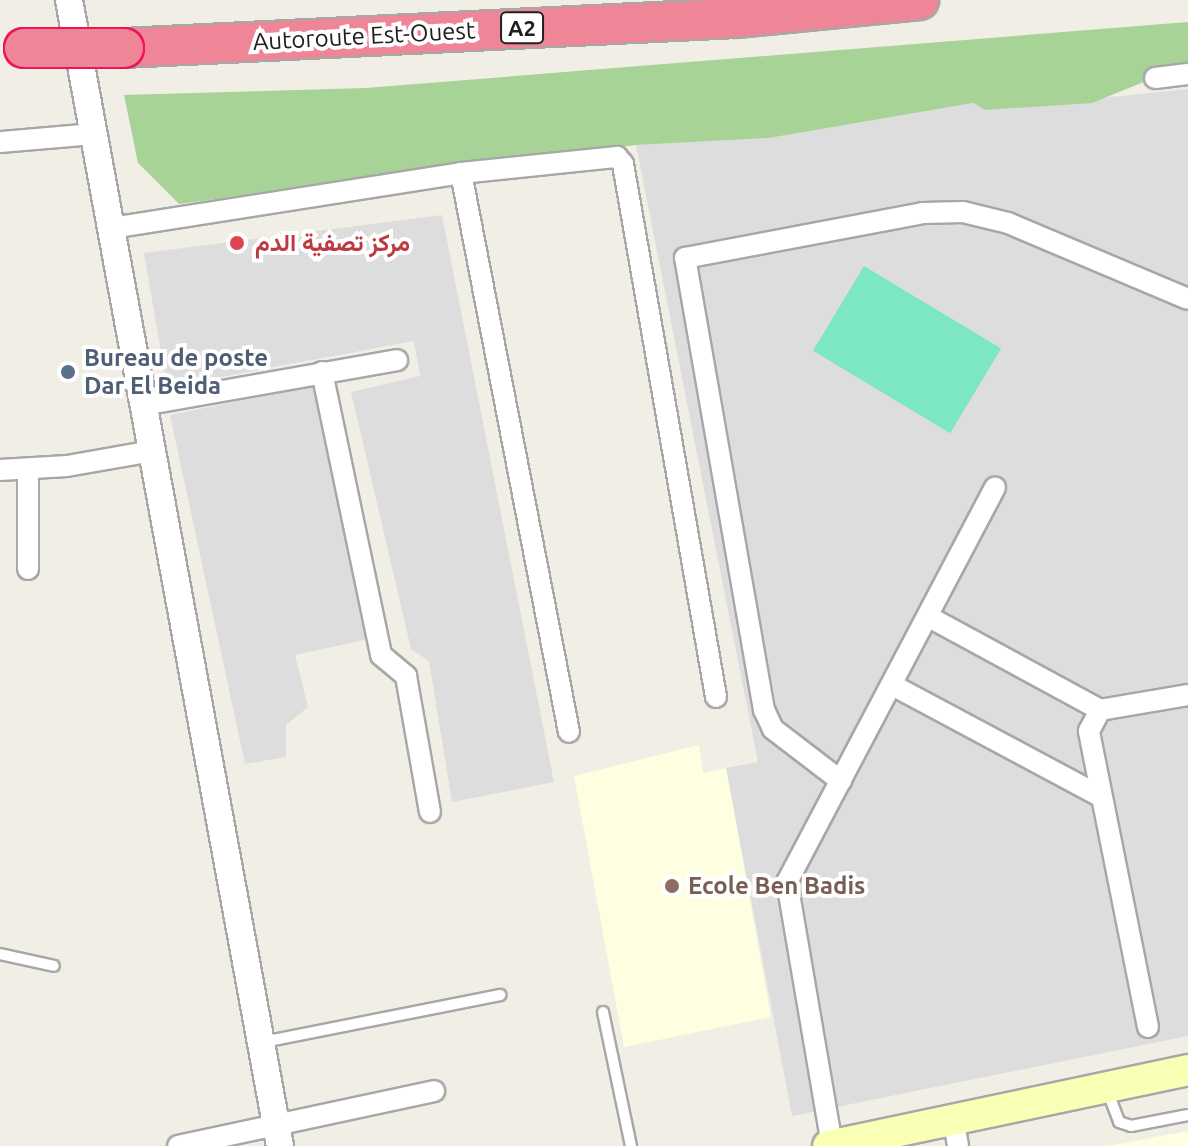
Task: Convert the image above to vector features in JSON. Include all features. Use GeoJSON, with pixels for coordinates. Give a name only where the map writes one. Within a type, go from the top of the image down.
{"type":"FeatureCollection","features":[{"type":"Feature","properties":{"kind":"highway","name":"Autoroute Est-Ouest"},"geometry":{"type":"LineString","coordinates":[[12,48],[124,48],[737,18],[919,0]]}},
{"type":"Feature","properties":{"kind":"main road"},"geometry":{"type":"LineString","coordinates":[[830,1146],[956,1134],[1106,1088],[1188,1070]]}},
{"type":"Feature","properties":{"kind":"street"},"geometry":{"type":"LineString","coordinates":[[69,0],[278,1135]]}},
{"type":"Feature","properties":{"kind":"street"},"geometry":{"type":"LineString","coordinates":[[1155,78],[1188,74]]}},
{"type":"Feature","properties":{"kind":"street"},"geometry":{"type":"LineString","coordinates":[[0,142],[93,134]]}},
{"type":"Feature","properties":{"kind":"street"},"geometry":{"type":"LineString","coordinates":[[111,228],[461,173],[608,155],[623,164],[716,697]]}},
{"type":"Feature","properties":{"kind":"street"},"geometry":{"type":"LineString","coordinates":[[461,173],[569,732]]}},
{"type":"Feature","properties":{"kind":"street"},"geometry":{"type":"LineString","coordinates":[[841,781],[773,729],[764,710],[685,258],[923,213],[963,212],[1008,223],[1188,299]]}},
{"type":"Feature","properties":{"kind":"street"},"geometry":{"type":"LineString","coordinates":[[143,405],[397,360]]}},
{"type":"Feature","properties":{"kind":"street"},"geometry":{"type":"LineString","coordinates":[[322,372],[381,655],[406,676],[430,812]]}},
{"type":"Feature","properties":{"kind":"street"},"geometry":{"type":"LineString","coordinates":[[0,470],[28,470],[152,451]]}},
{"type":"Feature","properties":{"kind":"street"},"geometry":{"type":"LineString","coordinates":[[28,470],[28,569]]}},
{"type":"Feature","properties":{"kind":"street"},"geometry":{"type":"LineString","coordinates":[[830,1146],[787,882],[894,686],[995,488]]}},
{"type":"Feature","properties":{"kind":"street"},"geometry":{"type":"LineString","coordinates":[[929,617],[1100,710],[1188,695]]}},
{"type":"Feature","properties":{"kind":"street"},"geometry":{"type":"LineString","coordinates":[[894,686],[1098,795]]}},
{"type":"Feature","properties":{"kind":"street"},"geometry":{"type":"LineString","coordinates":[[1100,710],[1089,731],[1098,795],[1148,1027]]}},
{"type":"Feature","properties":{"kind":"street"},"geometry":{"type":"LineString","coordinates":[[178,1146],[278,1135],[434,1091]]}},
{"type":"Feature","properties":{"kind":"lane"},"geometry":{"type":"LineString","coordinates":[[0,954],[54,966]]}},
{"type":"Feature","properties":{"kind":"lane"},"geometry":{"type":"LineString","coordinates":[[260,1042],[500,995]]}},
{"type":"Feature","properties":{"kind":"lane"},"geometry":{"type":"LineString","coordinates":[[603,1012],[631,1146]]}},
{"type":"Feature","properties":{"kind":"lane"},"geometry":{"type":"LineString","coordinates":[[1106,1088],[1119,1122],[1131,1126],[1188,1115]]}},
{"type":"Feature","properties":{"kind":"shaded area"},"geometry":{"type":"Polygon","coordinates":[[[1188,89],[1188,1036],[792,1116],[726,768],[758,762],[636,145],[769,138],[973,103],[985,110],[1188,89]]]}},
{"type":"Feature","properties":{"kind":"shaded area"},"geometry":{"type":"Polygon","coordinates":[[[442,215],[554,782],[452,802],[429,661],[411,649],[351,392],[420,376],[414,341],[167,387],[144,253],[442,215]]]}},
{"type":"Feature","properties":{"kind":"shaded area"},"geometry":{"type":"Polygon","coordinates":[[[317,385],[373,638],[295,655],[308,707],[286,725],[286,757],[245,764],[170,415],[317,385]]]}},
{"type":"Feature","properties":{"kind":"shaded area","name":"Ecole Ben Badis"},"geometry":{"type":"Polygon","coordinates":[[[699,745],[703,773],[726,768],[771,1017],[624,1047],[574,776],[699,745]]]}},
{"type":"Feature","properties":{"kind":"shaded area"},"geometry":{"type":"Polygon","coordinates":[[[1188,1131],[1188,1146],[1108,1146],[1188,1131]]]}},
{"type":"Feature","properties":{"kind":"green space"},"geometry":{"type":"Polygon","coordinates":[[[1188,22],[1188,64],[1092,103],[985,110],[973,103],[769,138],[636,145],[179,204],[138,163],[124,95],[366,88],[1188,22]]]}},
{"type":"Feature","properties":{"kind":"green space"},"geometry":{"type":"Polygon","coordinates":[[[864,266],[1001,348],[950,433],[813,351],[864,266]]]}},
{"type":"Feature","properties":{"kind":"place","name":"مركز تصفية الدم"},"geometry":{"type":"Point","coordinates":[237,243]}},
{"type":"Feature","properties":{"kind":"place","name":"Bureau de poste Dar El Beida"},"geometry":{"type":"Point","coordinates":[68,372]}},
{"type":"Feature","properties":{"kind":"place","name":"Ecole Ben Badis"},"geometry":{"type":"Point","coordinates":[672,886]}}]}
